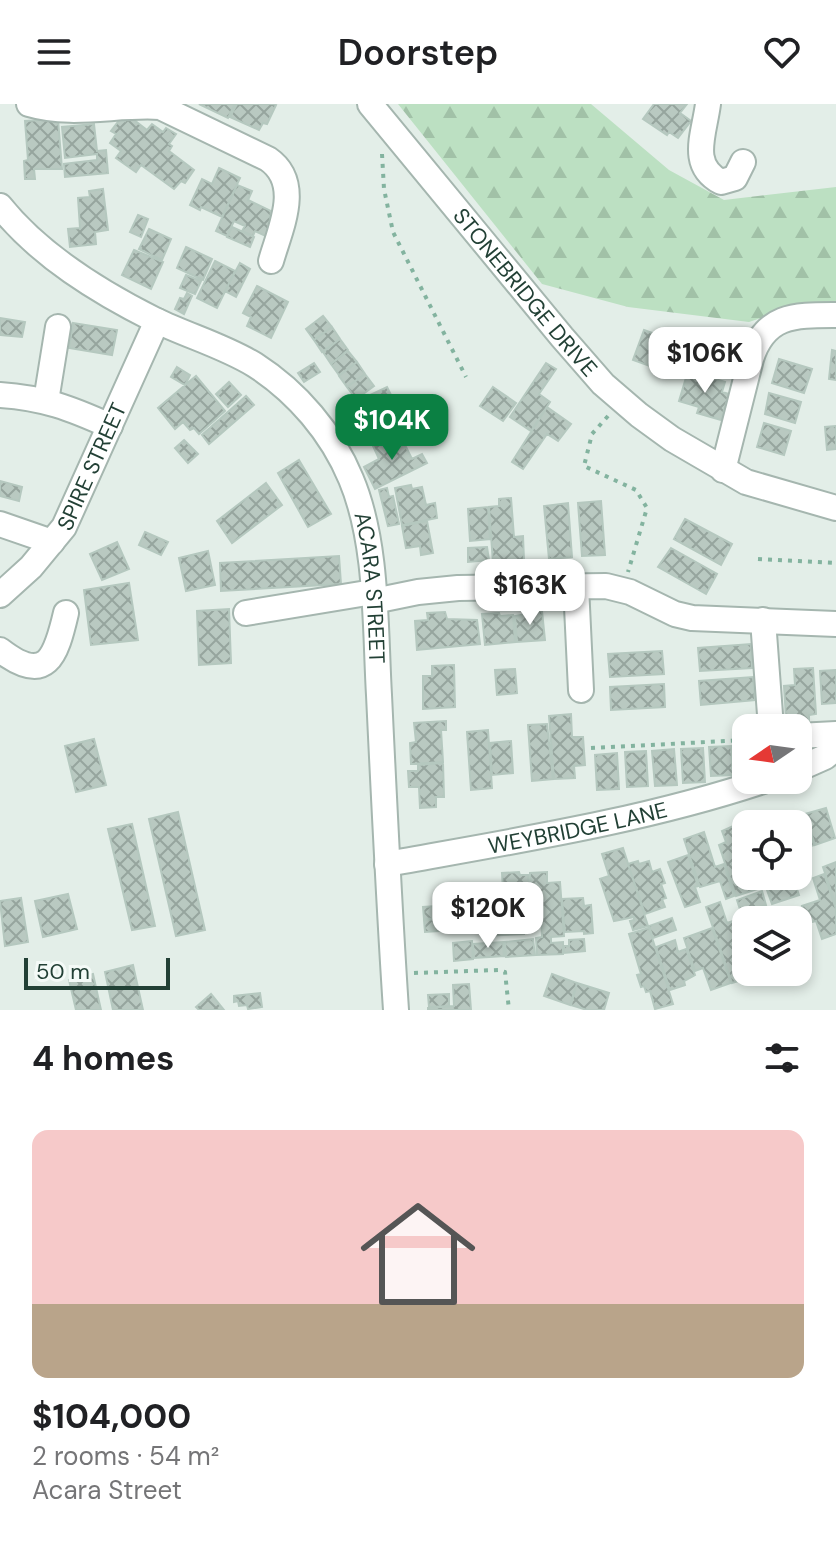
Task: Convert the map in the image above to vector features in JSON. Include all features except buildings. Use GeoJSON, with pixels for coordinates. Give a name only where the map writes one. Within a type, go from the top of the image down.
{"type":"FeatureCollection","features":[{"type":"Feature","properties":{"kind":"street"},"geometry":{"type":"LineString","coordinates":[[29,104],[46,109],[71,110],[145,104],[160,107],[275,164],[286,184],[288,199],[271,261]]}},
{"type":"Feature","properties":{"kind":"street"},"geometry":{"type":"LineString","coordinates":[[708,104],[700,161],[707,174],[721,182],[735,178],[743,162]]}},
{"type":"Feature","properties":{"kind":"street","name":"STONEBRIDGE DRIVE"},"geometry":{"type":"LineString","coordinates":[[375,110],[562,337],[622,401],[672,439],[723,470],[767,489],[836,508]]}},
{"type":"Feature","properties":{"kind":"street","name":"ACARA STREET"},"geometry":{"type":"LineString","coordinates":[[0,206],[71,271],[157,321],[206,340],[255,365],[300,402],[330,438],[352,481],[366,532],[373,597],[396,1010]]}},
{"type":"Feature","properties":{"kind":"street"},"geometry":{"type":"LineString","coordinates":[[723,470],[751,359],[764,330],[775,322],[788,319],[836,315]]}},
{"type":"Feature","properties":{"kind":"street","name":"SPIRE STREET"},"geometry":{"type":"LineString","coordinates":[[0,595],[31,567],[64,527],[157,321]]}},
{"type":"Feature","properties":{"kind":"street"},"geometry":{"type":"LineString","coordinates":[[46,401],[58,327]]}},
{"type":"Feature","properties":{"kind":"street"},"geometry":{"type":"LineString","coordinates":[[0,395],[63,405],[110,426]]}},
{"type":"Feature","properties":{"kind":"street"},"geometry":{"type":"LineString","coordinates":[[0,524],[52,542]]}},
{"type":"Feature","properties":{"kind":"street"},"geometry":{"type":"LineString","coordinates":[[576,586],[581,690]]}},
{"type":"Feature","properties":{"kind":"street"},"geometry":{"type":"LineString","coordinates":[[246,613],[458,588],[606,586],[625,590],[675,614],[692,618],[836,624]]}},
{"type":"Feature","properties":{"kind":"street"},"geometry":{"type":"LineString","coordinates":[[0,650],[26,666],[52,658],[58,647],[66,613]]}},
{"type":"Feature","properties":{"kind":"street"},"geometry":{"type":"LineString","coordinates":[[763,620],[770,714]]}},
{"type":"Feature","properties":{"kind":"street"},"geometry":{"type":"LineString","coordinates":[[812,735],[836,734]]}},
{"type":"Feature","properties":{"kind":"street"},"geometry":{"type":"LineString","coordinates":[[812,763],[836,748]]}},
{"type":"Feature","properties":{"kind":"street","name":"WEYBRIDGE LANE"},"geometry":{"type":"LineString","coordinates":[[387,864],[587,827],[732,791]]}},
{"type":"Feature","properties":{"kind":"path"},"geometry":{"type":"LineString","coordinates":[[375,110],[384,189],[393,232],[466,377]]}},
{"type":"Feature","properties":{"kind":"path"},"geometry":{"type":"LineString","coordinates":[[622,401],[592,434],[584,466],[636,490],[647,508],[625,590]]}},
{"type":"Feature","properties":{"kind":"path"},"geometry":{"type":"LineString","coordinates":[[758,559],[836,563]]}},
{"type":"Feature","properties":{"kind":"path"},"geometry":{"type":"LineString","coordinates":[[591,748],[732,741]]}},
{"type":"Feature","properties":{"kind":"path"},"geometry":{"type":"LineString","coordinates":[[413,973],[505,972],[509,1010]]}},
{"type":"Feature","properties":{"kind":"green space"},"geometry":{"type":"Polygon","coordinates":[[[398,104],[591,104],[669,170],[724,200],[836,187],[836,303],[797,306],[749,322],[628,307],[542,284],[398,104]]]}}]}
